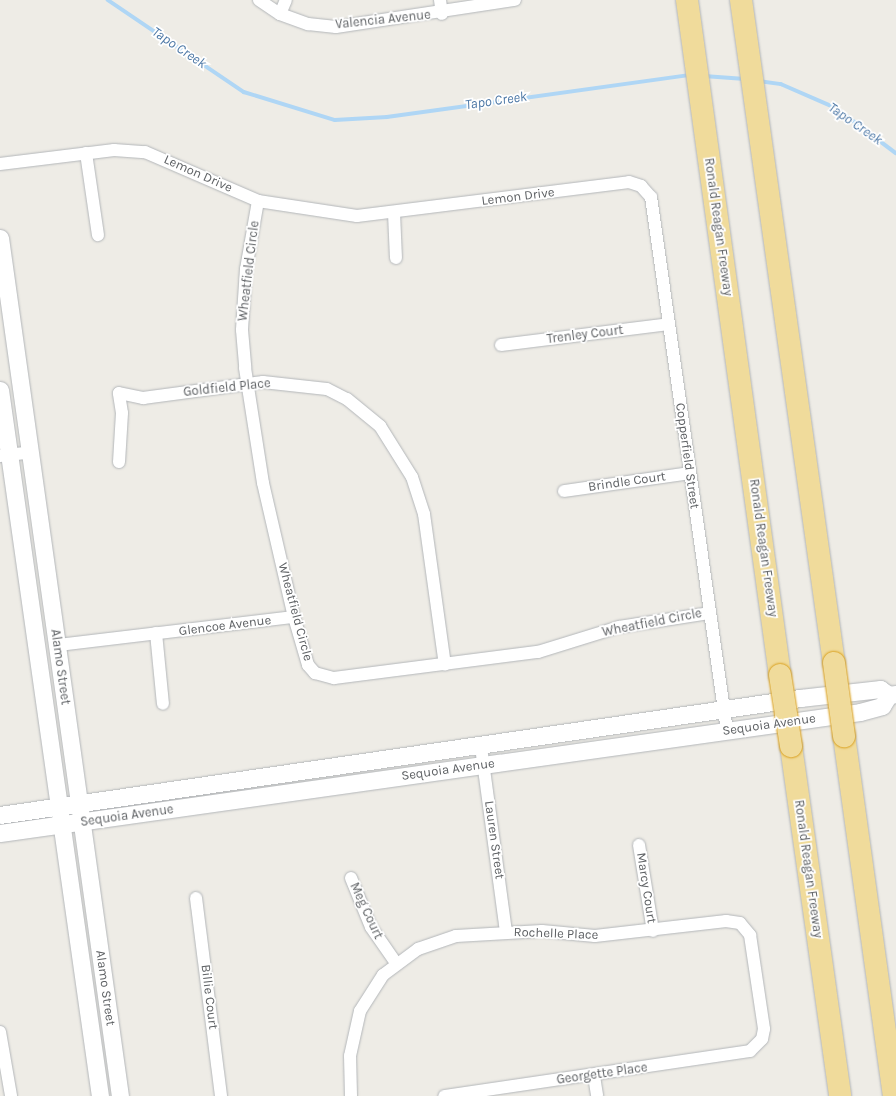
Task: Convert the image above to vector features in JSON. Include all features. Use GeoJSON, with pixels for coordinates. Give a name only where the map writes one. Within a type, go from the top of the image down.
{"type":"FeatureCollection","features":[{"type":"Feature","properties":{"kind":"highway","name":"Ronald Reagan Freeway"},"geometry":{"type":"LineString","coordinates":[[687,0],[780,675],[840,1096]]}},
{"type":"Feature","properties":{"kind":"highway"},"geometry":{"type":"LineString","coordinates":[[741,0],[894,1096]]}},
{"type":"Feature","properties":{"kind":"main road","name":"Alamo Street"},"geometry":{"type":"LineString","coordinates":[[0,238],[120,1096]]}},
{"type":"Feature","properties":{"kind":"main road","name":"Alamo Street"},"geometry":{"type":"LineString","coordinates":[[0,390],[5,455],[63,824],[100,1096]]}},
{"type":"Feature","properties":{"kind":"main road","name":"Sequoia Avenue"},"geometry":{"type":"LineString","coordinates":[[0,815],[880,689],[892,695],[882,706],[860,712],[0,833]]}},
{"type":"Feature","properties":{"kind":"street","name":"Valencia Avenue"},"geometry":{"type":"LineString","coordinates":[[259,0],[280,14],[308,24],[336,27],[442,14],[515,0]]}},
{"type":"Feature","properties":{"kind":"street"},"geometry":{"type":"LineString","coordinates":[[280,14],[286,0]]}},
{"type":"Feature","properties":{"kind":"street"},"geometry":{"type":"LineString","coordinates":[[440,0],[442,14]]}},
{"type":"Feature","properties":{"kind":"street"},"geometry":{"type":"LineString","coordinates":[[86,152],[98,235]]}},
{"type":"Feature","properties":{"kind":"street","name":"Lemon Drive"},"geometry":{"type":"LineString","coordinates":[[0,164],[86,152],[144,152],[258,201],[323,214],[357,216],[394,213],[629,182],[641,186]]}},
{"type":"Feature","properties":{"kind":"street","name":"Copperfield Street"},"geometry":{"type":"LineString","coordinates":[[641,186],[651,197],[727,731]]}},
{"type":"Feature","properties":{"kind":"street","name":"Wheatfield Circle"},"geometry":{"type":"LineString","coordinates":[[258,201],[246,270],[242,330],[248,384],[263,483],[294,617],[308,665],[324,677],[445,665],[538,652],[620,627],[709,613]]}},
{"type":"Feature","properties":{"kind":"street"},"geometry":{"type":"LineString","coordinates":[[394,213],[396,258]]}},
{"type":"Feature","properties":{"kind":"street","name":"Trenley Court"},"geometry":{"type":"LineString","coordinates":[[501,345],[669,324]]}},
{"type":"Feature","properties":{"kind":"street","name":"Goldfield Place"},"geometry":{"type":"LineString","coordinates":[[119,462],[122,413],[119,393],[143,398],[248,384],[288,383],[327,389],[365,412],[392,441],[412,477],[424,514],[445,665]]}},
{"type":"Feature","properties":{"kind":"street"},"geometry":{"type":"LineString","coordinates":[[5,455],[31,452]]}},
{"type":"Feature","properties":{"kind":"street","name":"Brindle Court"},"geometry":{"type":"LineString","coordinates":[[564,491],[690,473]]}},
{"type":"Feature","properties":{"kind":"street","name":"Glencoe Avenue"},"geometry":{"type":"LineString","coordinates":[[58,645],[294,617]]}},
{"type":"Feature","properties":{"kind":"street"},"geometry":{"type":"LineString","coordinates":[[156,633],[163,704]]}},
{"type":"Feature","properties":{"kind":"street","name":"Lauren Street"},"geometry":{"type":"LineString","coordinates":[[481,747],[506,932]]}},
{"type":"Feature","properties":{"kind":"street","name":"Marcy Court"},"geometry":{"type":"LineString","coordinates":[[639,845],[653,931]]}},
{"type":"Feature","properties":{"kind":"street","name":"Meg Court"},"geometry":{"type":"LineString","coordinates":[[351,878],[371,927],[396,963]]}},
{"type":"Feature","properties":{"kind":"street","name":"Billie Court"},"geometry":{"type":"LineString","coordinates":[[196,898],[221,1096]]}},
{"type":"Feature","properties":{"kind":"street","name":"Rochelle Place"},"geometry":{"type":"LineString","coordinates":[[350,1096],[350,1056],[360,1011],[371,991],[396,963],[439,940],[506,932],[595,936],[653,931],[726,921],[745,927],[753,943],[764,1029],[758,1045]]}},
{"type":"Feature","properties":{"kind":"street"},"geometry":{"type":"LineString","coordinates":[[0,1032],[7,1091]]}},
{"type":"Feature","properties":{"kind":"street","name":"Georgette Place"},"geometry":{"type":"LineString","coordinates":[[444,1096],[743,1054],[758,1045]]}},
{"type":"Feature","properties":{"kind":"street"},"geometry":{"type":"LineString","coordinates":[[594,1076],[597,1096]]}},
{"type":"Feature","properties":{"kind":"waterway","name":"Tapo Creek"},"geometry":{"type":"LineString","coordinates":[[108,0],[244,92],[335,120],[387,117],[690,75]]}},
{"type":"Feature","properties":{"kind":"waterway","name":"Tapo Creek"},"geometry":{"type":"LineString","coordinates":[[704,76],[745,79]]}},
{"type":"Feature","properties":{"kind":"waterway","name":"Tapo Creek"},"geometry":{"type":"LineString","coordinates":[[759,81],[781,84],[836,108],[896,153]]}}]}
